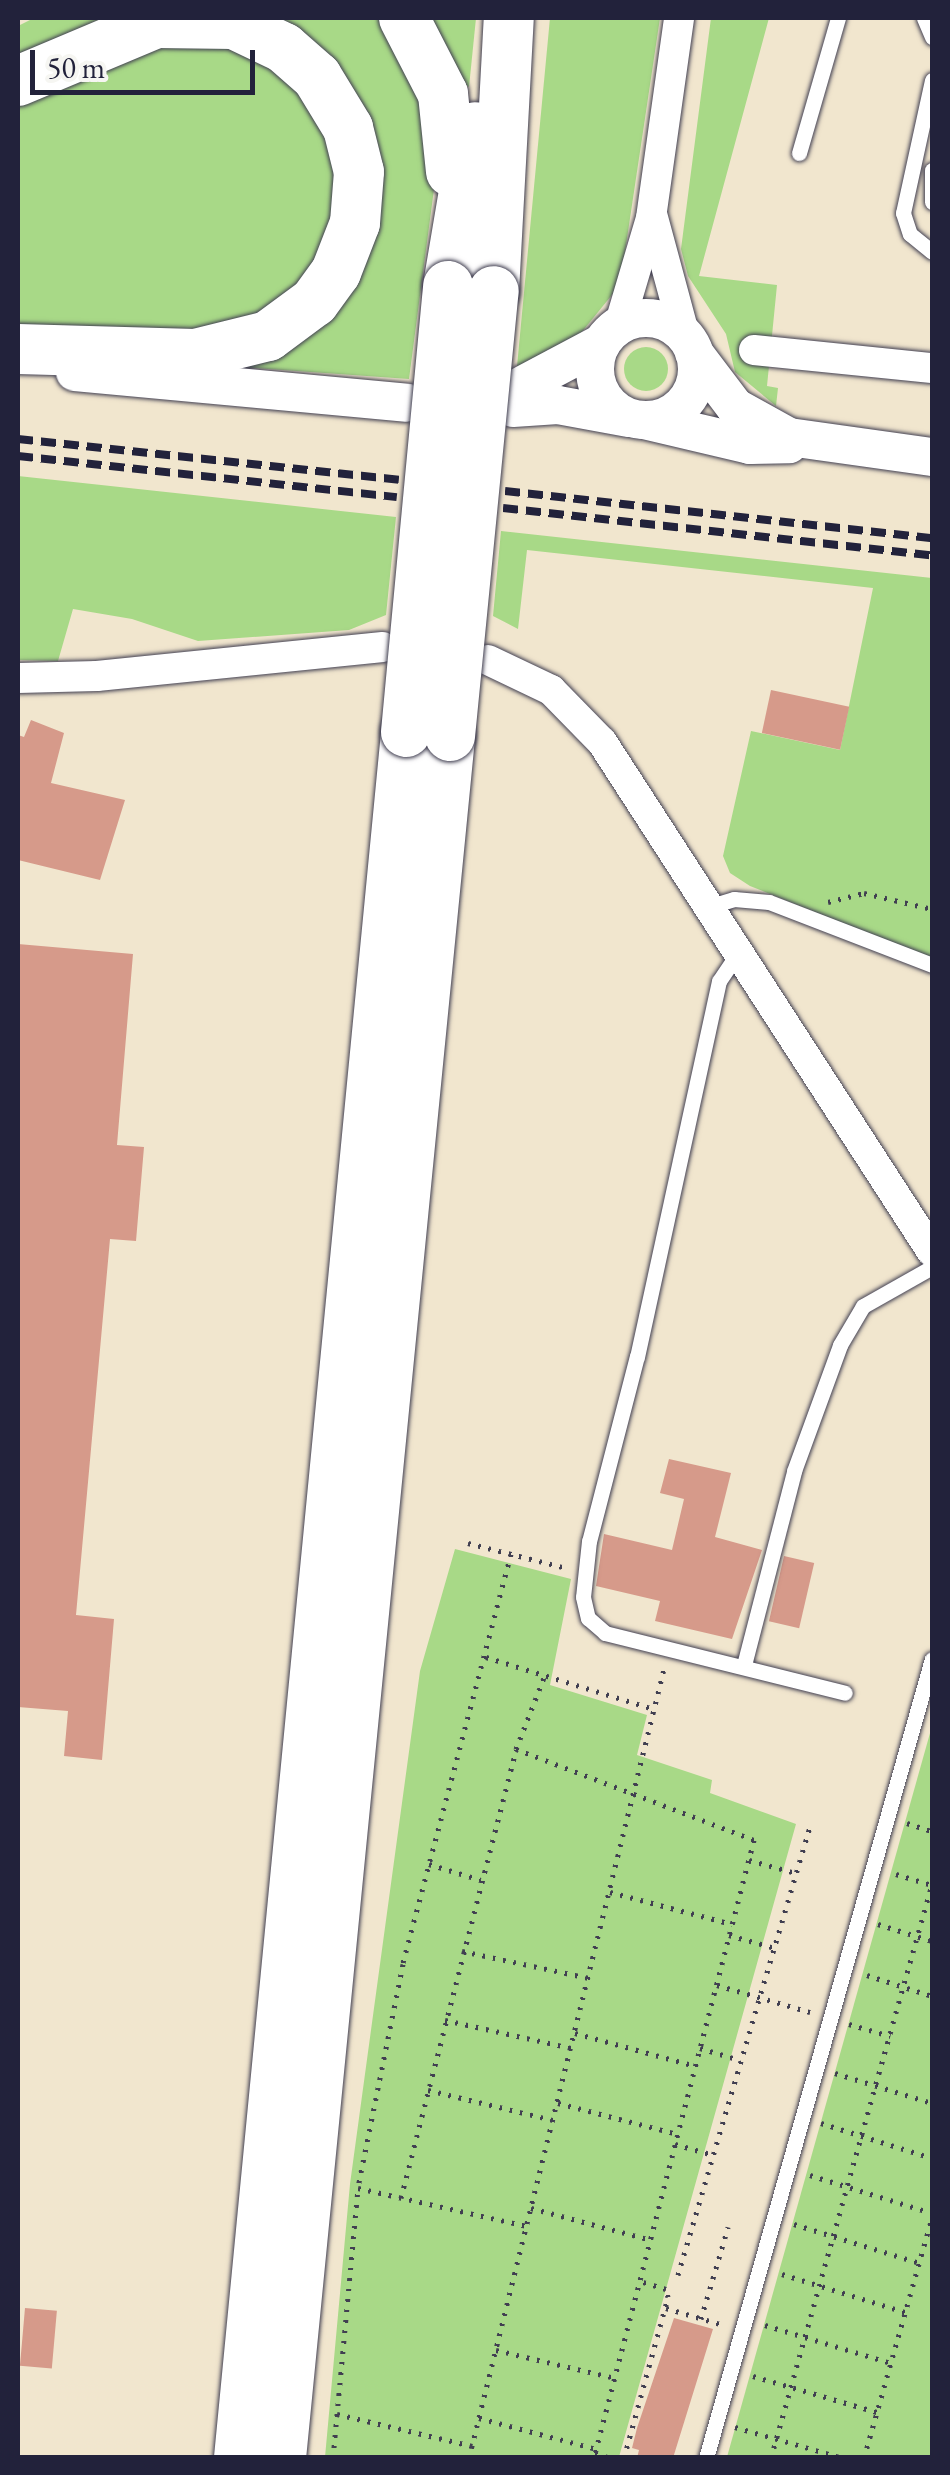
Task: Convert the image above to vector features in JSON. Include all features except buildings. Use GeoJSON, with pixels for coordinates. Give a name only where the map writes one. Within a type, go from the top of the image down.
{"type":"FeatureCollection","features":[{"type":"Feature","properties":{"kind":"highway"},"geometry":{"type":"LineString","coordinates":[[404,18],[430,59],[447,110],[465,279]]}},
{"type":"Feature","properties":{"kind":"highway"},"geometry":{"type":"LineString","coordinates":[[281,2458],[428,734],[470,174],[487,18]]}},
{"type":"Feature","properties":{"kind":"highway"},"geometry":{"type":"LineString","coordinates":[[500,225],[509,18]]}},
{"type":"Feature","properties":{"kind":"highway"},"geometry":{"type":"LineString","coordinates":[[465,279],[500,225],[536,18]]}},
{"type":"Feature","properties":{"kind":"highway"},"geometry":{"type":"LineString","coordinates":[[18,81],[156,23],[234,24],[284,48],[317,77],[341,112],[360,172],[356,223],[336,272],[314,302],[268,336],[194,354],[18,349]]}},
{"type":"Feature","properties":{"kind":"highway"},"geometry":{"type":"LineString","coordinates":[[239,2458],[268,2161],[428,734]]}},
{"type":"Feature","properties":{"kind":"highway"},"geometry":{"type":"LineString","coordinates":[[210,2458],[223,2341],[268,2161]]}},
{"type":"Feature","properties":{"kind":"street"},"geometry":{"type":"LineString","coordinates":[[652,210],[666,280],[696,373],[686,400],[672,413],[639,419],[614,409],[599,390],[595,366],[610,334],[652,210],[679,18]]}},
{"type":"Feature","properties":{"kind":"street"},"geometry":{"type":"LineString","coordinates":[[812,443],[744,414],[690,345],[654,319],[610,334],[514,398],[639,419],[750,445],[812,443],[932,457]]}},
{"type":"Feature","properties":{"kind":"street"},"geometry":{"type":"LineString","coordinates":[[754,350],[932,368]]}},
{"type":"Feature","properties":{"kind":"street"},"geometry":{"type":"LineString","coordinates":[[18,366],[407,403]]}},
{"type":"Feature","properties":{"kind":"street"},"geometry":{"type":"LineString","coordinates":[[18,678],[97,676],[383,647]]}},
{"type":"Feature","properties":{"kind":"street"},"geometry":{"type":"LineString","coordinates":[[488,660],[538,682],[584,720],[740,950],[932,1252]]}},
{"type":"Feature","properties":{"kind":"lane"},"geometry":{"type":"LineString","coordinates":[[800,153],[838,18]]}},
{"type":"Feature","properties":{"kind":"lane"},"geometry":{"type":"LineString","coordinates":[[924,18],[932,37]]}},
{"type":"Feature","properties":{"kind":"lane"},"geometry":{"type":"LineString","coordinates":[[932,80],[904,213],[910,234],[932,252]]}},
{"type":"Feature","properties":{"kind":"lane"},"geometry":{"type":"LineString","coordinates":[[932,170],[932,202]]}},
{"type":"Feature","properties":{"kind":"lane"},"geometry":{"type":"LineString","coordinates":[[711,906],[746,898],[781,906],[932,965]]}},
{"type":"Feature","properties":{"kind":"lane"},"geometry":{"type":"LineString","coordinates":[[740,950],[719,981],[583,1572],[585,1609],[596,1628],[845,1694]]}},
{"type":"Feature","properties":{"kind":"lane"},"geometry":{"type":"LineString","coordinates":[[744,1666],[794,1471],[840,1345],[863,1306],[932,1267]]}},
{"type":"Feature","properties":{"kind":"lane"},"geometry":{"type":"LineString","coordinates":[[706,2458],[932,1659]]}},
{"type":"Feature","properties":{"kind":"path"},"geometry":{"type":"LineString","coordinates":[[781,906],[812,908],[864,893],[932,909]]}},
{"type":"Feature","properties":{"kind":"path"},"geometry":{"type":"LineString","coordinates":[[468,1543],[583,1572]]}},
{"type":"Feature","properties":{"kind":"path"},"geometry":{"type":"LineString","coordinates":[[333,2458],[358,2188],[429,1864],[511,1554]]}},
{"type":"Feature","properties":{"kind":"path"},"geometry":{"type":"LineString","coordinates":[[469,2458],[670,1648]]}},
{"type":"Feature","properties":{"kind":"path"},"geometry":{"type":"LineString","coordinates":[[486,1657],[654,1710]]}},
{"type":"Feature","properties":{"kind":"path"},"geometry":{"type":"LineString","coordinates":[[402,2198],[516,1749],[544,1676]]}},
{"type":"Feature","properties":{"kind":"path"},"geometry":{"type":"LineString","coordinates":[[516,1749],[754,1840],[595,2453]]}},
{"type":"Feature","properties":{"kind":"path"},"geometry":{"type":"LineString","coordinates":[[678,2275],[810,1822]]}},
{"type":"Feature","properties":{"kind":"path"},"geometry":{"type":"LineString","coordinates":[[749,1860],[796,1873]]}},
{"type":"Feature","properties":{"kind":"path"},"geometry":{"type":"LineString","coordinates":[[429,1864],[481,1880]]}},
{"type":"Feature","properties":{"kind":"path"},"geometry":{"type":"LineString","coordinates":[[771,2458],[932,1885],[874,1867]]}},
{"type":"Feature","properties":{"kind":"path"},"geometry":{"type":"LineString","coordinates":[[610,1892],[732,1924]]}},
{"type":"Feature","properties":{"kind":"path"},"geometry":{"type":"LineString","coordinates":[[859,1918],[932,1940]]}},
{"type":"Feature","properties":{"kind":"path"},"geometry":{"type":"LineString","coordinates":[[729,1935],[774,1948]]}},
{"type":"Feature","properties":{"kind":"path"},"geometry":{"type":"LineString","coordinates":[[462,1950],[589,1978]]}},
{"type":"Feature","properties":{"kind":"path"},"geometry":{"type":"LineString","coordinates":[[845,1968],[932,1996]]}},
{"type":"Feature","properties":{"kind":"path"},"geometry":{"type":"LineString","coordinates":[[716,1985],[890,2036]]}},
{"type":"Feature","properties":{"kind":"path"},"geometry":{"type":"LineString","coordinates":[[445,2020],[571,2048]]}},
{"type":"Feature","properties":{"kind":"path"},"geometry":{"type":"LineString","coordinates":[[575,2032],[696,2066]]}},
{"type":"Feature","properties":{"kind":"path"},"geometry":{"type":"LineString","coordinates":[[700,2048],[742,2060]]}},
{"type":"Feature","properties":{"kind":"path"},"geometry":{"type":"LineString","coordinates":[[816,2068],[932,2103]]}},
{"type":"Feature","properties":{"kind":"path"},"geometry":{"type":"LineString","coordinates":[[428,2090],[553,2120]]}},
{"type":"Feature","properties":{"kind":"path"},"geometry":{"type":"LineString","coordinates":[[558,2102],[678,2134]]}},
{"type":"Feature","properties":{"kind":"path"},"geometry":{"type":"LineString","coordinates":[[802,2118],[932,2158]]}},
{"type":"Feature","properties":{"kind":"path"},"geometry":{"type":"LineString","coordinates":[[675,2144],[713,2155]]}},
{"type":"Feature","properties":{"kind":"path"},"geometry":{"type":"LineString","coordinates":[[788,2169],[932,2215],[864,2458]]}},
{"type":"Feature","properties":{"kind":"path"},"geometry":{"type":"LineString","coordinates":[[358,2188],[526,2226]]}},
{"type":"Feature","properties":{"kind":"path"},"geometry":{"type":"LineString","coordinates":[[531,2208],[651,2240]]}},
{"type":"Feature","properties":{"kind":"path"},"geometry":{"type":"LineString","coordinates":[[774,2218],[920,2263]]}},
{"type":"Feature","properties":{"kind":"path"},"geometry":{"type":"LineString","coordinates":[[701,2319],[728,2227]]}},
{"type":"Feature","properties":{"kind":"path"},"geometry":{"type":"LineString","coordinates":[[760,2268],[906,2313]]}},
{"type":"Feature","properties":{"kind":"path"},"geometry":{"type":"LineString","coordinates":[[624,2458],[666,2308],[666,2289],[640,2281]]}},
{"type":"Feature","properties":{"kind":"path"},"geometry":{"type":"LineString","coordinates":[[666,2308],[701,2319],[805,2337],[891,2363]]}},
{"type":"Feature","properties":{"kind":"path"},"geometry":{"type":"LineString","coordinates":[[496,2350],[615,2378]]}},
{"type":"Feature","properties":{"kind":"path"},"geometry":{"type":"LineString","coordinates":[[731,2369],[878,2412]]}},
{"type":"Feature","properties":{"kind":"path"},"geometry":{"type":"LineString","coordinates":[[337,2414],[472,2446]]}},
{"type":"Feature","properties":{"kind":"path"},"geometry":{"type":"LineString","coordinates":[[479,2418],[610,2458]]}},
{"type":"Feature","properties":{"kind":"path"},"geometry":{"type":"LineString","coordinates":[[716,2421],[842,2458]]}},
{"type":"Feature","properties":{"kind":"green space"},"geometry":{"type":"Polygon","coordinates":[[[34,18],[121,18],[18,64],[18,26],[34,18]]]}},
{"type":"Feature","properties":{"kind":"green space"},"geometry":{"type":"Polygon","coordinates":[[[267,18],[385,18],[413,60],[434,189],[409,379],[239,367],[374,222],[267,18]]]}},
{"type":"Feature","properties":{"kind":"green space"},"geometry":{"type":"Polygon","coordinates":[[[423,18],[476,18],[469,87],[464,84],[423,18]]]}},
{"type":"Feature","properties":{"kind":"green space"},"geometry":{"type":"Polygon","coordinates":[[[550,18],[660,18],[620,285],[581,333],[516,377],[550,18]]]}},
{"type":"Feature","properties":{"kind":"green space"},"geometry":{"type":"Polygon","coordinates":[[[711,18],[769,18],[699,276],[777,285],[767,386],[778,388],[776,406],[735,372],[726,334],[688,276],[681,249],[711,18]]]}},
{"type":"Feature","properties":{"kind":"green space"},"geometry":{"type":"Polygon","coordinates":[[[197,35],[288,70],[343,162],[325,260],[242,333],[18,333],[18,100],[112,56],[197,35]]]}},
{"type":"Feature","properties":{"kind":"green space"},"geometry":{"type":"Polygon","coordinates":[[[646,347],[661,354],[668,369],[661,384],[646,391],[631,384],[624,369],[631,354],[646,347]]]}},
{"type":"Feature","properties":{"kind":"green space"},"geometry":{"type":"Polygon","coordinates":[[[18,476],[396,517],[386,615],[349,630],[198,641],[132,619],[73,609],[58,661],[18,660],[18,476]]]}},
{"type":"Feature","properties":{"kind":"green space"},"geometry":{"type":"Polygon","coordinates":[[[501,531],[932,578],[932,959],[750,886],[730,873],[723,856],[751,731],[840,750],[873,588],[527,550],[518,629],[493,616],[501,531]]]}},
{"type":"Feature","properties":{"kind":"green space"},"geometry":{"type":"Polygon","coordinates":[[[455,1549],[571,1579],[550,1685],[647,1715],[637,1755],[712,1780],[710,1793],[796,1824],[619,2457],[325,2457],[350,2184],[420,1671],[455,1549]]]}},
{"type":"Feature","properties":{"kind":"green space"},"geometry":{"type":"Polygon","coordinates":[[[932,1726],[932,2457],[727,2457],[932,1726]]]}},
{"type":"Feature","properties":{"kind":"railway"},"geometry":{"type":"LineString","coordinates":[[18,439],[399,480]]}},
{"type":"Feature","properties":{"kind":"railway"},"geometry":{"type":"LineString","coordinates":[[18,456],[397,497]]}},
{"type":"Feature","properties":{"kind":"railway"},"geometry":{"type":"LineString","coordinates":[[505,491],[932,538]]}},
{"type":"Feature","properties":{"kind":"railway"},"geometry":{"type":"LineString","coordinates":[[503,508],[932,555]]}}]}
